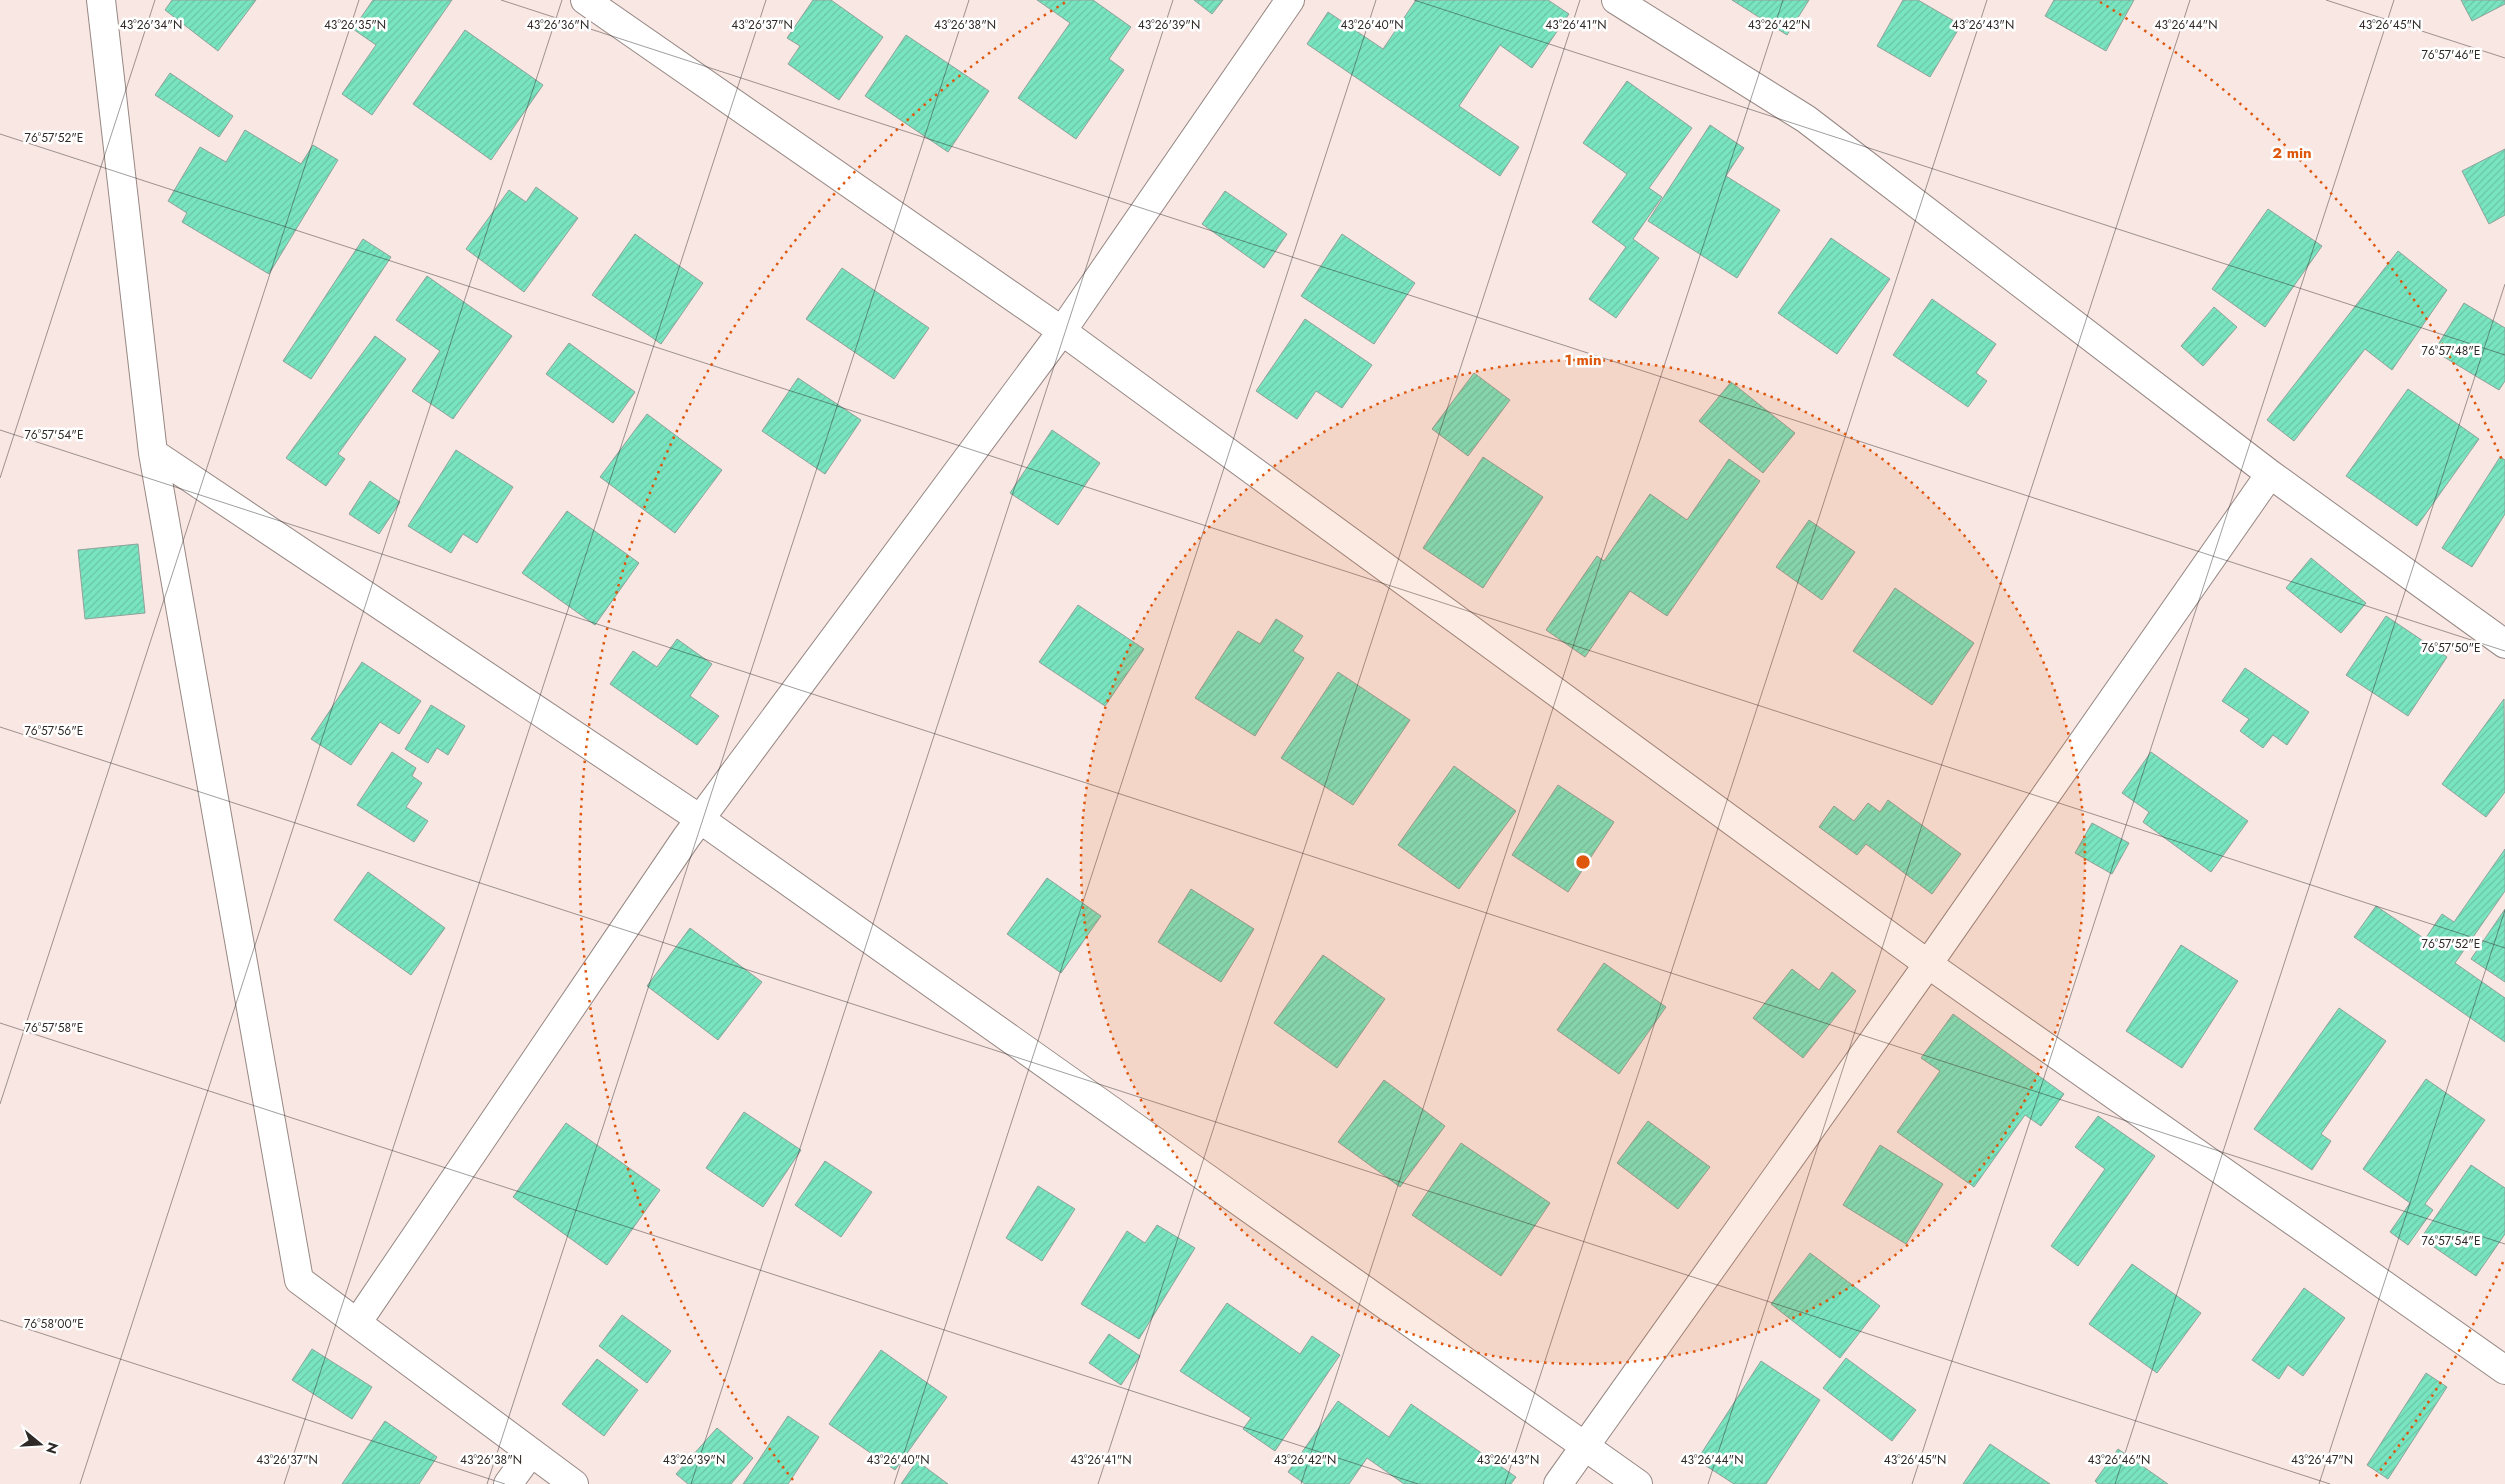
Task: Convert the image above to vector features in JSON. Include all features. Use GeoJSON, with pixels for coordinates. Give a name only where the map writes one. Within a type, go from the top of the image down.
{"type":"FeatureCollection","features":[{"type":"Feature","properties":{"kind":"street"},"geometry":{"type":"LineString","coordinates":[[101,0],[153,453],[299,1280],[574,1484]]}},
{"type":"Feature","properties":{"kind":"street"},"geometry":{"type":"LineString","coordinates":[[585,0],[1062,331],[1928,964],[2505,1370]]}},
{"type":"Feature","properties":{"kind":"street"},"geometry":{"type":"LineString","coordinates":[[357,1323],[700,819],[1062,331],[1290,0]]}},
{"type":"Feature","properties":{"kind":"street"},"geometry":{"type":"LineString","coordinates":[[1616,0],[1806,119],[2270,474],[2505,644]]}},
{"type":"Feature","properties":{"kind":"street"},"geometry":{"type":"LineString","coordinates":[[153,453],[700,819],[1638,1484]]}},
{"type":"Feature","properties":{"kind":"street"},"geometry":{"type":"LineString","coordinates":[[1558,1484],[1928,964],[2270,474]]}},
{"type":"Feature","properties":{"kind":"street"},"geometry":{"type":"LineString","coordinates":[[508,1484],[531,1452]]}},
{"type":"Feature","properties":{"kind":"building"},"geometry":{"type":"Polygon","coordinates":[[[172,0],[256,0],[218,51],[165,10],[172,0]]]}},
{"type":"Feature","properties":{"kind":"building"},"geometry":{"type":"Polygon","coordinates":[[[373,0],[452,0],[372,115],[342,94],[376,45],[353,29],[373,0]]]}},
{"type":"Feature","properties":{"kind":"building"},"geometry":{"type":"Polygon","coordinates":[[[813,0],[831,0],[883,37],[839,100],[788,64],[800,46],[787,38],[813,0]]]}},
{"type":"Feature","properties":{"kind":"building"},"geometry":{"type":"Polygon","coordinates":[[[1037,0],[1093,0],[1131,27],[1109,59],[1124,70],[1076,139],[1018,98],[1070,23],[1037,0]]]}},
{"type":"Feature","properties":{"kind":"building"},"geometry":{"type":"Polygon","coordinates":[[[1194,0],[1223,0],[1212,14],[1194,0]]]}},
{"type":"Feature","properties":{"kind":"building"},"geometry":{"type":"Polygon","coordinates":[[[1416,0],[1548,0],[1569,14],[1532,68],[1500,45],[1459,106],[1519,147],[1500,176],[1307,44],[1328,12],[1383,49],[1416,0]]]}},
{"type":"Feature","properties":{"kind":"building"},"geometry":{"type":"Polygon","coordinates":[[[1732,0],[1809,0],[1787,35],[1732,0]]]}},
{"type":"Feature","properties":{"kind":"building"},"geometry":{"type":"Polygon","coordinates":[[[1903,0],[1918,0],[1961,25],[1930,77],[1877,46],[1903,0]]]}},
{"type":"Feature","properties":{"kind":"building"},"geometry":{"type":"Polygon","coordinates":[[[2054,0],[2134,0],[2106,51],[2045,16],[2054,0]]]}},
{"type":"Feature","properties":{"kind":"building"},"geometry":{"type":"Polygon","coordinates":[[[2461,0],[2505,0],[2505,4],[2472,21],[2461,0]]]}},
{"type":"Feature","properties":{"kind":"building"},"geometry":{"type":"Polygon","coordinates":[[[465,30],[543,85],[491,160],[413,104],[465,30]]]}},
{"type":"Feature","properties":{"kind":"building"},"geometry":{"type":"Polygon","coordinates":[[[906,35],[989,91],[948,152],[865,96],[906,35]]]}},
{"type":"Feature","properties":{"kind":"building"},"geometry":{"type":"Polygon","coordinates":[[[170,73],[233,116],[219,137],[155,95],[170,73]]]}},
{"type":"Feature","properties":{"kind":"building"},"geometry":{"type":"Polygon","coordinates":[[[1627,81],[1692,128],[1649,188],[1662,197],[1633,239],[1659,258],[1616,318],[1589,299],[1626,247],[1592,222],[1627,174],[1583,143],[1627,81]]]}},
{"type":"Feature","properties":{"kind":"building"},"geometry":{"type":"Polygon","coordinates":[[[1710,125],[1744,148],[1726,176],[1780,210],[1737,278],[1648,221],[1710,125]]]}},
{"type":"Feature","properties":{"kind":"building"},"geometry":{"type":"Polygon","coordinates":[[[245,130],[301,164],[313,145],[338,160],[269,274],[182,222],[187,213],[168,201],[200,147],[226,162],[245,130]]]}},
{"type":"Feature","properties":{"kind":"building"},"geometry":{"type":"Polygon","coordinates":[[[2505,149],[2505,215],[2489,224],[2462,171],[2505,149]]]}},
{"type":"Feature","properties":{"kind":"building"},"geometry":{"type":"Polygon","coordinates":[[[536,187],[578,218],[524,292],[466,249],[509,190],[526,202],[536,187]]]}},
{"type":"Feature","properties":{"kind":"building"},"geometry":{"type":"Polygon","coordinates":[[[1225,191],[1287,234],[1264,268],[1202,224],[1225,191]]]}},
{"type":"Feature","properties":{"kind":"building"},"geometry":{"type":"Polygon","coordinates":[[[2268,209],[2322,246],[2265,327],[2212,289],[2268,209]]]}},
{"type":"Feature","properties":{"kind":"building"},"geometry":{"type":"Polygon","coordinates":[[[635,234],[703,283],[661,344],[592,295],[635,234]]]}},
{"type":"Feature","properties":{"kind":"building"},"geometry":{"type":"Polygon","coordinates":[[[1342,234],[1415,283],[1374,344],[1301,296],[1342,234]]]}},
{"type":"Feature","properties":{"kind":"building"},"geometry":{"type":"Polygon","coordinates":[[[1831,238],[1890,279],[1837,354],[1778,313],[1831,238]]]}},
{"type":"Feature","properties":{"kind":"building"},"geometry":{"type":"Polygon","coordinates":[[[363,239],[391,257],[311,379],[283,361],[363,239]]]}},
{"type":"Feature","properties":{"kind":"building"},"geometry":{"type":"Polygon","coordinates":[[[2398,251],[2447,290],[2392,370],[2365,349],[2294,441],[2267,420],[2398,251]]]}},
{"type":"Feature","properties":{"kind":"building"},"geometry":{"type":"Polygon","coordinates":[[[842,268],[929,328],[894,379],[806,319],[842,268]]]}},
{"type":"Feature","properties":{"kind":"building"},"geometry":{"type":"Polygon","coordinates":[[[427,276],[512,336],[453,419],[412,391],[440,351],[396,320],[427,276]]]}},
{"type":"Feature","properties":{"kind":"building"},"geometry":{"type":"Polygon","coordinates":[[[1932,299],[1996,344],[1976,373],[1987,381],[1968,407],[1893,355],[1932,299]]]}},
{"type":"Feature","properties":{"kind":"building"},"geometry":{"type":"Polygon","coordinates":[[[2464,303],[2505,328],[2505,381],[2499,390],[2434,351],[2464,303]]]}},
{"type":"Feature","properties":{"kind":"building"},"geometry":{"type":"Polygon","coordinates":[[[2214,307],[2237,327],[2203,366],[2181,346],[2214,307]]]}},
{"type":"Feature","properties":{"kind":"building"},"geometry":{"type":"Polygon","coordinates":[[[1305,319],[1372,365],[1342,408],[1316,391],[1297,419],[1256,391],[1305,319]]]}},
{"type":"Feature","properties":{"kind":"building"},"geometry":{"type":"Polygon","coordinates":[[[375,336],[406,359],[338,454],[345,459],[326,486],[286,458],[375,336]]]}},
{"type":"Feature","properties":{"kind":"building"},"geometry":{"type":"Polygon","coordinates":[[[569,343],[635,392],[613,423],[546,374],[569,343]]]}},
{"type":"Feature","properties":{"kind":"building"},"geometry":{"type":"Polygon","coordinates":[[[1474,373],[1510,400],[1468,456],[1432,429],[1474,373]]]}},
{"type":"Feature","properties":{"kind":"building"},"geometry":{"type":"Polygon","coordinates":[[[798,378],[861,420],[825,474],[762,431],[798,378]]]}},
{"type":"Feature","properties":{"kind":"building"},"geometry":{"type":"Polygon","coordinates":[[[1731,382],[1795,433],[1763,473],[1699,421],[1731,382]]]}},
{"type":"Feature","properties":{"kind":"building"},"geometry":{"type":"Polygon","coordinates":[[[2408,389],[2479,439],[2417,526],[2346,476],[2408,389]]]}},
{"type":"Feature","properties":{"kind":"building"},"geometry":{"type":"Polygon","coordinates":[[[647,414],[722,470],[675,533],[600,477],[647,414]]]}},
{"type":"Feature","properties":{"kind":"building"},"geometry":{"type":"Polygon","coordinates":[[[1052,430],[1100,463],[1058,525],[1010,493],[1052,430]]]}},
{"type":"Feature","properties":{"kind":"building"},"geometry":{"type":"Polygon","coordinates":[[[456,450],[513,487],[477,543],[463,534],[451,553],[408,526],[456,450]]]}},
{"type":"Feature","properties":{"kind":"building"},"geometry":{"type":"Polygon","coordinates":[[[1483,457],[1543,497],[1483,588],[1423,548],[1483,457]]]}},
{"type":"Feature","properties":{"kind":"building"},"geometry":{"type":"Polygon","coordinates":[[[2500,457],[2505,460],[2505,514],[2472,567],[2442,548],[2500,457]]]}},
{"type":"Feature","properties":{"kind":"building"},"geometry":{"type":"Polygon","coordinates":[[[1729,459],[1760,481],[1667,616],[1630,591],[1585,657],[1546,630],[1597,556],[1604,561],[1650,494],[1687,520],[1729,459]]]}},
{"type":"Feature","properties":{"kind":"building"},"geometry":{"type":"Polygon","coordinates":[[[370,481],[400,502],[379,534],[349,514],[370,481]]]}},
{"type":"Feature","properties":{"kind":"building"},"geometry":{"type":"Polygon","coordinates":[[[567,511],[639,563],[595,625],[522,573],[567,511]]]}},
{"type":"Feature","properties":{"kind":"building"},"geometry":{"type":"Polygon","coordinates":[[[1809,520],[1855,552],[1822,600],[1776,567],[1809,520]]]}},
{"type":"Feature","properties":{"kind":"building"},"geometry":{"type":"Polygon","coordinates":[[[138,544],[145,613],[85,619],[78,550],[138,544]]]}},
{"type":"Feature","properties":{"kind":"building"},"geometry":{"type":"Polygon","coordinates":[[[2311,558],[2366,603],[2341,633],[2286,588],[2311,558]]]}},
{"type":"Feature","properties":{"kind":"building"},"geometry":{"type":"Polygon","coordinates":[[[1895,588],[1974,643],[1932,705],[1853,651],[1895,588]]]}},
{"type":"Feature","properties":{"kind":"building"},"geometry":{"type":"Polygon","coordinates":[[[1078,605],[1144,649],[1105,706],[1039,662],[1078,605]]]}},
{"type":"Feature","properties":{"kind":"building"},"geometry":{"type":"Polygon","coordinates":[[[2386,616],[2447,657],[2408,716],[2346,675],[2386,616]]]}},
{"type":"Feature","properties":{"kind":"building"},"geometry":{"type":"Polygon","coordinates":[[[1276,619],[1303,636],[1293,651],[1304,658],[1255,736],[1195,698],[1238,631],[1260,644],[1276,619]]]}},
{"type":"Feature","properties":{"kind":"building"},"geometry":{"type":"Polygon","coordinates":[[[677,639],[712,664],[690,696],[719,716],[697,745],[610,684],[633,651],[657,667],[677,639]]]}},
{"type":"Feature","properties":{"kind":"building"},"geometry":{"type":"Polygon","coordinates":[[[362,662],[421,701],[399,734],[380,722],[351,765],[311,739],[362,662]]]}},
{"type":"Feature","properties":{"kind":"building"},"geometry":{"type":"Polygon","coordinates":[[[2245,668],[2309,712],[2287,745],[2273,735],[2263,748],[2240,731],[2249,719],[2222,701],[2245,668]]]}},
{"type":"Feature","properties":{"kind":"building"},"geometry":{"type":"Polygon","coordinates":[[[1338,672],[1410,720],[1353,805],[1281,758],[1338,672]]]}},
{"type":"Feature","properties":{"kind":"building"},"geometry":{"type":"Polygon","coordinates":[[[2504,699],[2505,792],[2486,817],[2442,784],[2504,699]]]}},
{"type":"Feature","properties":{"kind":"building"},"geometry":{"type":"Polygon","coordinates":[[[431,705],[465,726],[448,755],[437,748],[428,763],[405,749],[431,705]]]}},
{"type":"Feature","properties":{"kind":"building"},"geometry":{"type":"Polygon","coordinates":[[[392,752],[416,768],[412,776],[422,783],[406,807],[428,821],[414,842],[357,805],[392,752]]]}},
{"type":"Feature","properties":{"kind":"building"},"geometry":{"type":"Polygon","coordinates":[[[2151,752],[2248,821],[2211,872],[2143,822],[2149,812],[2122,793],[2151,752]]]}},
{"type":"Feature","properties":{"kind":"building"},"geometry":{"type":"Polygon","coordinates":[[[1454,766],[1516,811],[1459,889],[1398,845],[1454,766]]]}},
{"type":"Feature","properties":{"kind":"building"},"geometry":{"type":"Polygon","coordinates":[[[1558,785],[1614,822],[1568,892],[1512,855],[1558,785]]]}},
{"type":"Feature","properties":{"kind":"building"},"geometry":{"type":"Polygon","coordinates":[[[1888,800],[1961,854],[1932,894],[1866,844],[1857,855],[1819,827],[1834,806],[1854,821],[1868,803],[1880,812],[1888,800]]]}},
{"type":"Feature","properties":{"kind":"building"},"geometry":{"type":"Polygon","coordinates":[[[2092,823],[2129,843],[2112,874],[2075,853],[2092,823]]]}},
{"type":"Feature","properties":{"kind":"building"},"geometry":{"type":"Polygon","coordinates":[[[2505,849],[2505,891],[2455,963],[2505,998],[2505,1042],[2354,937],[2376,906],[2425,939],[2442,914],[2454,922],[2505,849]]]}},
{"type":"Feature","properties":{"kind":"building"},"geometry":{"type":"Polygon","coordinates":[[[368,872],[445,928],[411,975],[334,920],[368,872]]]}},
{"type":"Feature","properties":{"kind":"building"},"geometry":{"type":"Polygon","coordinates":[[[1047,878],[1101,916],[1061,973],[1007,934],[1047,878]]]}},
{"type":"Feature","properties":{"kind":"building"},"geometry":{"type":"Polygon","coordinates":[[[1191,889],[1254,929],[1221,982],[1158,942],[1191,889]]]}},
{"type":"Feature","properties":{"kind":"building"},"geometry":{"type":"Polygon","coordinates":[[[2505,909],[2505,982],[2471,959],[2505,909]]]}},
{"type":"Feature","properties":{"kind":"building"},"geometry":{"type":"Polygon","coordinates":[[[690,928],[762,982],[718,1040],[647,986],[690,928]]]}},
{"type":"Feature","properties":{"kind":"building"},"geometry":{"type":"Polygon","coordinates":[[[2181,945],[2238,981],[2182,1068],[2126,1031],[2181,945]]]}},
{"type":"Feature","properties":{"kind":"building"},"geometry":{"type":"Polygon","coordinates":[[[1323,955],[1385,999],[1337,1068],[1274,1023],[1323,955]]]}},
{"type":"Feature","properties":{"kind":"building"},"geometry":{"type":"Polygon","coordinates":[[[1604,963],[1666,1007],[1619,1074],[1557,1030],[1604,963]]]}},
{"type":"Feature","properties":{"kind":"building"},"geometry":{"type":"Polygon","coordinates":[[[1792,969],[1819,990],[1832,972],[1856,991],[1803,1058],[1753,1018],[1792,969]]]}},
{"type":"Feature","properties":{"kind":"building"},"geometry":{"type":"Polygon","coordinates":[[[2339,1008],[2386,1041],[2321,1134],[2331,1141],[2312,1170],[2254,1129],[2339,1008]]]}},
{"type":"Feature","properties":{"kind":"building"},"geometry":{"type":"Polygon","coordinates":[[[1953,1014],[2064,1094],[2041,1126],[2025,1115],[1974,1187],[1897,1132],[1940,1071],[1921,1058],[1953,1014]]]}},
{"type":"Feature","properties":{"kind":"building"},"geometry":{"type":"Polygon","coordinates":[[[2426,1079],[2485,1120],[2425,1204],[2433,1210],[2408,1245],[2390,1232],[2410,1203],[2363,1169],[2426,1079]]]}},
{"type":"Feature","properties":{"kind":"building"},"geometry":{"type":"Polygon","coordinates":[[[1384,1080],[1445,1126],[1400,1187],[1338,1142],[1384,1080]]]}},
{"type":"Feature","properties":{"kind":"building"},"geometry":{"type":"Polygon","coordinates":[[[744,1112],[801,1150],[763,1207],[706,1168],[744,1112]]]}},
{"type":"Feature","properties":{"kind":"building"},"geometry":{"type":"Polygon","coordinates":[[[2098,1116],[2155,1156],[2078,1266],[2051,1246],[2105,1169],[2075,1147],[2098,1116]]]}},
{"type":"Feature","properties":{"kind":"building"},"geometry":{"type":"Polygon","coordinates":[[[1648,1121],[1710,1167],[1678,1209],[1617,1163],[1648,1121]]]}},
{"type":"Feature","properties":{"kind":"building"},"geometry":{"type":"Polygon","coordinates":[[[566,1123],[660,1190],[607,1265],[513,1197],[566,1123]]]}},
{"type":"Feature","properties":{"kind":"building"},"geometry":{"type":"Polygon","coordinates":[[[1461,1143],[1550,1203],[1501,1276],[1412,1215],[1461,1143]]]}},
{"type":"Feature","properties":{"kind":"building"},"geometry":{"type":"Polygon","coordinates":[[[1880,1145],[1943,1184],[1906,1244],[1843,1205],[1880,1145]]]}},
{"type":"Feature","properties":{"kind":"building"},"geometry":{"type":"Polygon","coordinates":[[[825,1161],[872,1192],[841,1237],[795,1205],[825,1161]]]}},
{"type":"Feature","properties":{"kind":"building"},"geometry":{"type":"Polygon","coordinates":[[[2471,1165],[2505,1188],[2505,1234],[2476,1276],[2421,1238],[2471,1165]]]}},
{"type":"Feature","properties":{"kind":"building"},"geometry":{"type":"Polygon","coordinates":[[[1038,1186],[1075,1209],[1042,1261],[1006,1238],[1038,1186]]]}},
{"type":"Feature","properties":{"kind":"building"},"geometry":{"type":"Polygon","coordinates":[[[1157,1225],[1195,1248],[1139,1339],[1081,1304],[1127,1231],[1145,1243],[1157,1225]]]}},
{"type":"Feature","properties":{"kind":"building"},"geometry":{"type":"Polygon","coordinates":[[[1810,1253],[1880,1306],[1840,1358],[1771,1304],[1810,1253]]]}},
{"type":"Feature","properties":{"kind":"building"},"geometry":{"type":"Polygon","coordinates":[[[2132,1264],[2201,1313],[2157,1373],[2089,1324],[2132,1264]]]}},
{"type":"Feature","properties":{"kind":"building"},"geometry":{"type":"Polygon","coordinates":[[[2304,1288],[2345,1318],[2303,1376],[2288,1365],[2279,1379],[2252,1360],[2304,1288]]]}},
{"type":"Feature","properties":{"kind":"building"},"geometry":{"type":"Polygon","coordinates":[[[1227,1303],[1300,1354],[1312,1336],[1340,1355],[1275,1451],[1243,1429],[1251,1418],[1180,1371],[1227,1303]]]}},
{"type":"Feature","properties":{"kind":"building"},"geometry":{"type":"Polygon","coordinates":[[[622,1315],[671,1351],[647,1383],[599,1346],[622,1315]]]}},
{"type":"Feature","properties":{"kind":"building"},"geometry":{"type":"Polygon","coordinates":[[[1109,1334],[1140,1356],[1121,1385],[1089,1363],[1109,1334]]]}},
{"type":"Feature","properties":{"kind":"building"},"geometry":{"type":"Polygon","coordinates":[[[312,1349],[372,1387],[352,1419],[292,1380],[312,1349]]]}},
{"type":"Feature","properties":{"kind":"building"},"geometry":{"type":"Polygon","coordinates":[[[881,1350],[947,1397],[895,1470],[829,1424],[881,1350]]]}},
{"type":"Feature","properties":{"kind":"building"},"geometry":{"type":"Polygon","coordinates":[[[1846,1358],[1916,1410],[1892,1441],[1823,1388],[1846,1358]]]}},
{"type":"Feature","properties":{"kind":"building"},"geometry":{"type":"Polygon","coordinates":[[[597,1359],[638,1390],[604,1436],[562,1404],[597,1359]]]}},
{"type":"Feature","properties":{"kind":"building"},"geometry":{"type":"Polygon","coordinates":[[[1761,1361],[1820,1400],[1766,1484],[1734,1484],[1697,1460],[1761,1361]]]}},
{"type":"Feature","properties":{"kind":"building"},"geometry":{"type":"Polygon","coordinates":[[[2426,1373],[2447,1387],[2388,1479],[2367,1465],[2426,1373]]]}},
{"type":"Feature","properties":{"kind":"building"},"geometry":{"type":"Polygon","coordinates":[[[1338,1401],[1389,1437],[1411,1404],[1516,1477],[1511,1484],[1404,1484],[1367,1458],[1349,1484],[1305,1484],[1288,1472],[1338,1401]]]}},
{"type":"Feature","properties":{"kind":"building"},"geometry":{"type":"Polygon","coordinates":[[[788,1416],[819,1437],[788,1484],[743,1484],[788,1416]]]}},
{"type":"Feature","properties":{"kind":"building"},"geometry":{"type":"Polygon","coordinates":[[[385,1421],[437,1457],[419,1484],[342,1484],[385,1421]]]}},
{"type":"Feature","properties":{"kind":"building"},"geometry":{"type":"Polygon","coordinates":[[[717,1428],[753,1458],[731,1484],[688,1484],[676,1474],[717,1428]]]}},
{"type":"Feature","properties":{"kind":"building"},"geometry":{"type":"Polygon","coordinates":[[[1990,1444],[2050,1484],[1963,1484],[1990,1444]]]}},
{"type":"Feature","properties":{"kind":"building"},"geometry":{"type":"Polygon","coordinates":[[[2118,1449],[2168,1484],[2098,1484],[2095,1481],[2118,1449]]]}},
{"type":"Feature","properties":{"kind":"building"},"geometry":{"type":"Polygon","coordinates":[[[917,1461],[948,1484],[901,1484],[917,1461]]]}}]}
